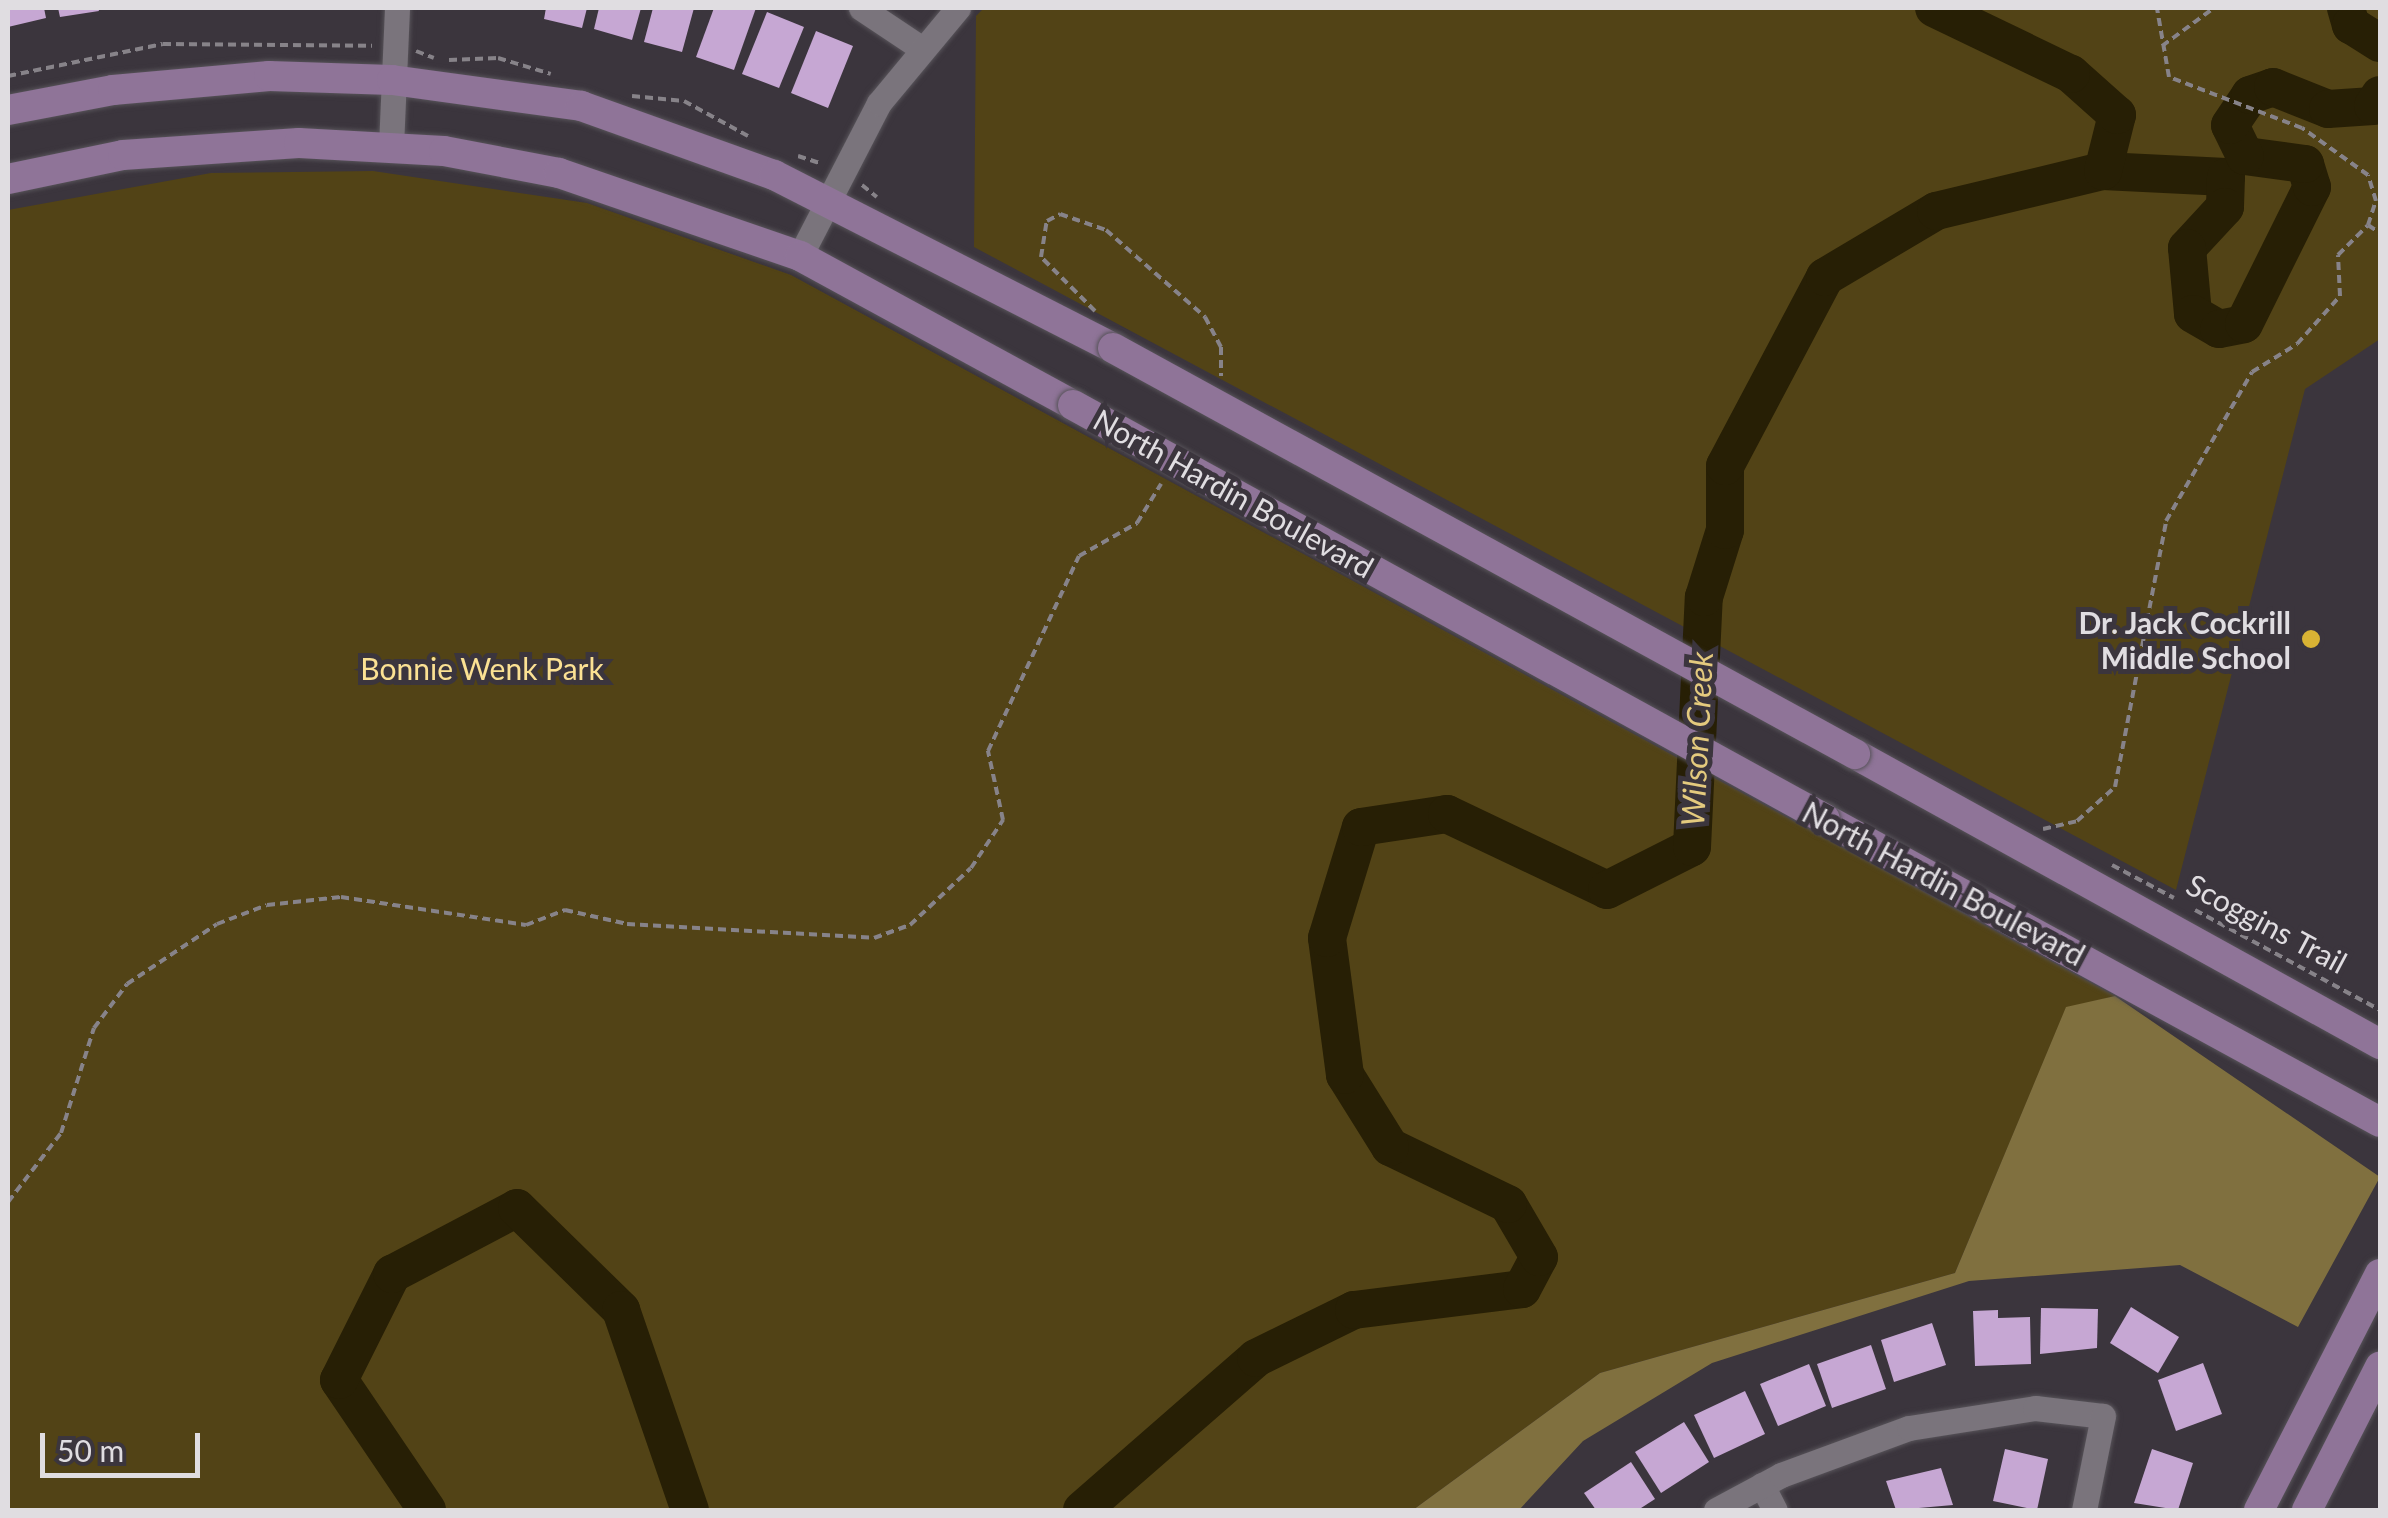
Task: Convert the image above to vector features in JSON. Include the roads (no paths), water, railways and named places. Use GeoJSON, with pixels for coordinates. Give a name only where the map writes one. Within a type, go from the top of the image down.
{"type":"FeatureCollection","features":[{"type":"Feature","properties":{"kind":"main road"},"geometry":{"type":"LineString","coordinates":[[8,110],[192,80],[392,80],[581,106],[722,152],[1107,334],[2380,1044]]}},
{"type":"Feature","properties":{"kind":"main road","name":"North Hardin Boulevard"},"geometry":{"type":"LineString","coordinates":[[8,179],[212,144],[391,146],[559,173],[800,256],[2380,1122]]}},
{"type":"Feature","properties":{"kind":"main road"},"geometry":{"type":"LineString","coordinates":[[2259,1510],[2380,1274]]}},
{"type":"Feature","properties":{"kind":"main road"},"geometry":{"type":"LineString","coordinates":[[2307,1510],[2380,1367]]}},
{"type":"Feature","properties":{"kind":"street"},"geometry":{"type":"LineString","coordinates":[[391,146],[397,8]]}},
{"type":"Feature","properties":{"kind":"street"},"geometry":{"type":"LineString","coordinates":[[861,8],[922,48]]}},
{"type":"Feature","properties":{"kind":"street"},"geometry":{"type":"LineString","coordinates":[[800,256],[860,134],[922,48],[958,8]]}},
{"type":"Feature","properties":{"kind":"street"},"geometry":{"type":"LineString","coordinates":[[1716,1510],[1762,1484],[1962,1414],[2103,1416],[2084,1510]]}},
{"type":"Feature","properties":{"kind":"street"},"geometry":{"type":"LineString","coordinates":[[1762,1484],[1775,1510]]}},
{"type":"Feature","properties":{"kind":"waterway","name":"Wilson Creek"},"geometry":{"type":"LineString","coordinates":[[1082,1510],[1256,1358],[1354,1310],[1522,1289],[1539,1257],[1508,1204],[1390,1147],[1345,1075],[1327,938],[1361,827],[1447,814],[1607,890],[1692,847],[1704,597],[1725,530],[1725,466],[1825,277],[1936,211],[2103,171],[2117,115],[2071,74],[1934,8]]}},
{"type":"Feature","properties":{"kind":"waterway"},"geometry":{"type":"LineString","coordinates":[[2346,8],[2351,25],[2380,43]]}},
{"type":"Feature","properties":{"kind":"waterway"},"geometry":{"type":"LineString","coordinates":[[2103,171],[2226,177],[2225,207],[2187,248],[2193,314],[2219,329],[2244,324],[2312,187],[2305,164],[2245,156],[2230,125],[2250,95],[2273,87],[2328,109],[2373,106],[2380,95]]}},
{"type":"Feature","properties":{"kind":"waterway","name":"Wilson Creek"},"geometry":{"type":"LineString","coordinates":[[427,1510],[339,1380],[392,1274],[517,1208],[621,1310],[690,1510]]}},
{"type":"Feature","properties":{"kind":"place","name":"Dr. Jack Cockrill Middle School"},"geometry":{"type":"Point","coordinates":[2311,639]}},
{"type":"Feature","properties":{"kind":"park label","name":"Bonnie Wenk Park"},"geometry":{"type":"Point","coordinates":[482,668]}}]}
